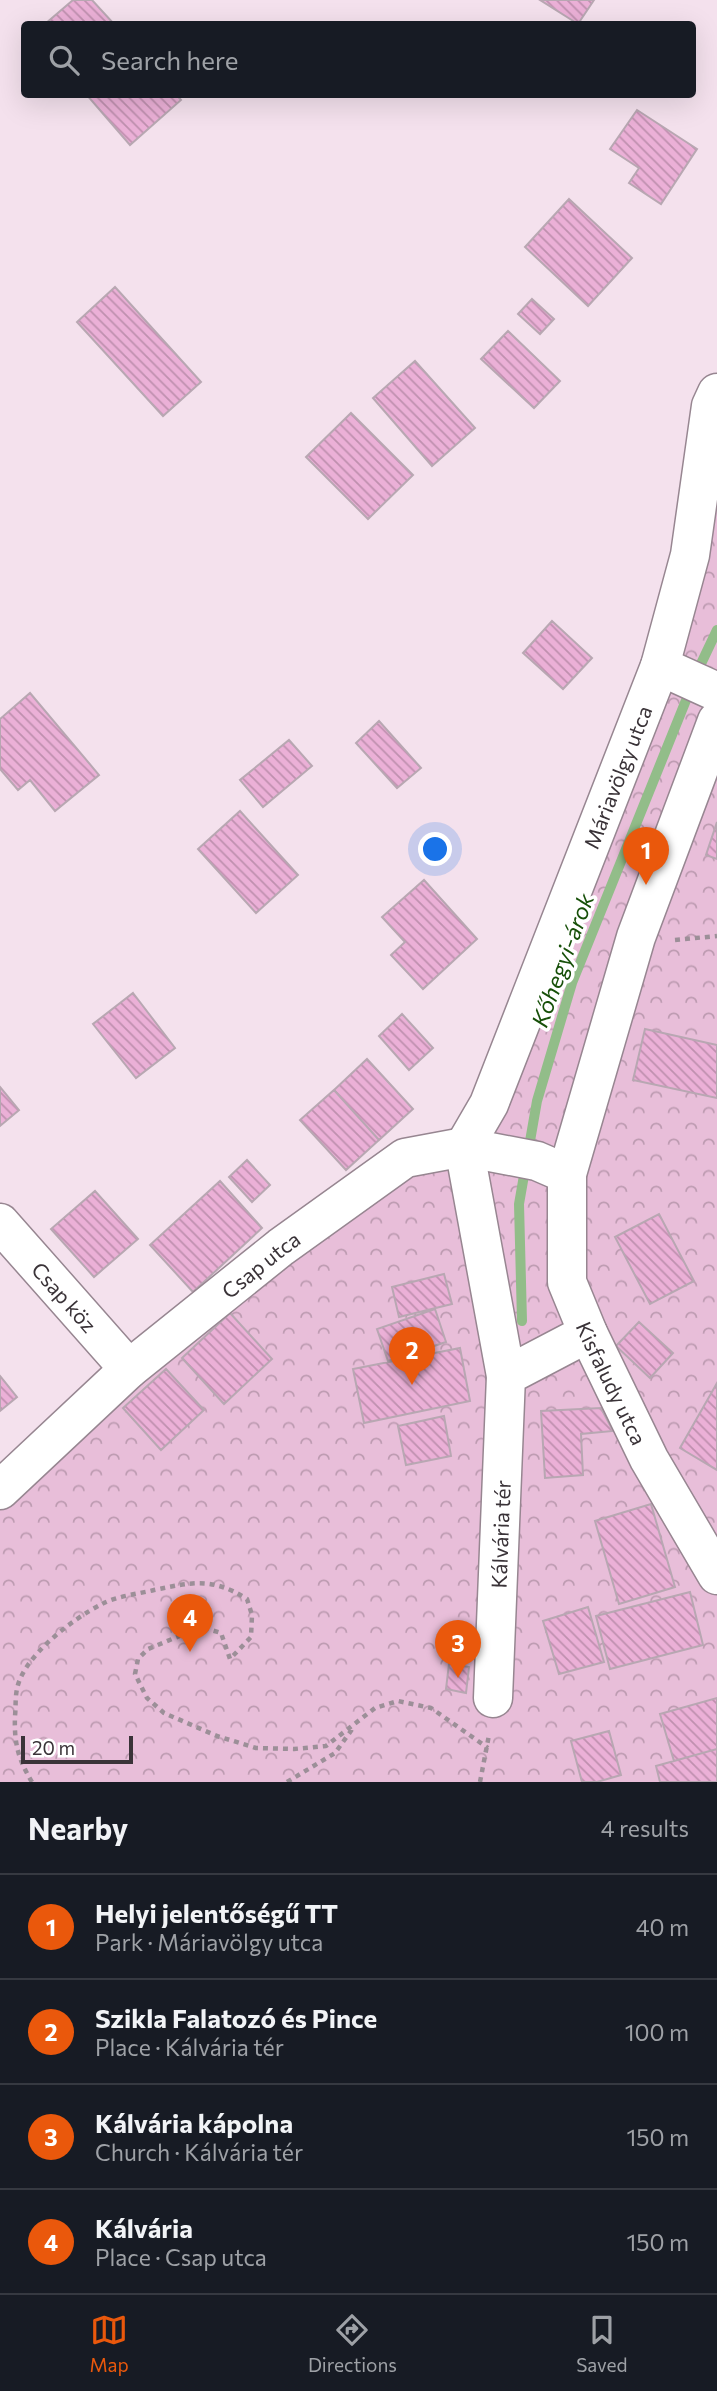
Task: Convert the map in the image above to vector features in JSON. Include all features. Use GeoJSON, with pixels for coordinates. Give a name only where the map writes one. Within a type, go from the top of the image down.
{"type":"FeatureCollection","features":[{"type":"Feature","properties":{"kind":"street","name":"Máriavölgy utca"},"geometry":{"type":"LineString","coordinates":[[480,1150],[489,1104],[689,679],[690,555],[711,406],[717,393]]}},
{"type":"Feature","properties":{"kind":"street"},"geometry":{"type":"LineString","coordinates":[[552,1168],[717,721]]}},
{"type":"Feature","properties":{"kind":"street","name":"Csap utca"},"geometry":{"type":"LineString","coordinates":[[0,1490],[129,1369],[281,1247],[405,1158],[480,1150],[552,1168]]}},
{"type":"Feature","properties":{"kind":"street","name":"Kálvária tér"},"geometry":{"type":"LineString","coordinates":[[480,1150],[506,1376],[493,1698]]}},
{"type":"Feature","properties":{"kind":"street","name":"Kisfaludy utca"},"geometry":{"type":"LineString","coordinates":[[552,1168],[567,1282],[588,1333],[649,1459],[717,1575]]}},
{"type":"Feature","properties":{"kind":"street","name":"Csap köz"},"geometry":{"type":"LineString","coordinates":[[0,1223],[129,1369]]}},
{"type":"Feature","properties":{"kind":"street"},"geometry":{"type":"LineString","coordinates":[[506,1376],[588,1333]]}},
{"type":"Feature","properties":{"kind":"path"},"geometry":{"type":"LineString","coordinates":[[32,1782],[19,1761],[15,1731],[17,1687],[32,1657],[76,1619],[105,1602],[184,1584],[206,1582],[229,1587],[247,1599],[252,1615],[251,1637],[229,1659],[221,1633],[201,1627],[148,1649],[138,1659],[135,1674],[147,1698],[164,1713],[217,1736],[256,1748],[295,1749],[326,1746],[375,1708],[398,1701],[431,1708],[488,1748]]}},
{"type":"Feature","properties":{"kind":"path"},"geometry":{"type":"LineString","coordinates":[[480,1782],[488,1748],[493,1698]]}},
{"type":"Feature","properties":{"kind":"path"},"geometry":{"type":"LineString","coordinates":[[287,1782],[335,1753],[356,1724]]}},
{"type":"Feature","properties":{"kind":"green space"},"geometry":{"type":"Polygon","coordinates":[[[717,393],[717,1782],[0,1782],[0,1490],[281,1247],[464,1147],[660,666],[717,393]]]}},
{"type":"Feature","properties":{"kind":"building"},"geometry":{"type":"Polygon","coordinates":[[[73,0],[92,0],[111,21],[48,21],[73,0]]]}},
{"type":"Feature","properties":{"kind":"building"},"geometry":{"type":"Polygon","coordinates":[[[540,0],[594,0],[580,21],[573,21],[540,0]]]}},
{"type":"Feature","properties":{"kind":"building"},"geometry":{"type":"Polygon","coordinates":[[[89,98],[179,98],[181,100],[130,145],[89,98]]]}},
{"type":"Feature","properties":{"kind":"building"},"geometry":{"type":"Polygon","coordinates":[[[637,110],[697,149],[661,204],[629,183],[639,168],[610,149],[637,110]]]}},
{"type":"Feature","properties":{"kind":"building"},"geometry":{"type":"Polygon","coordinates":[[[569,199],[632,258],[588,306],[525,247],[569,199]]]}},
{"type":"Feature","properties":{"kind":"building"},"geometry":{"type":"Polygon","coordinates":[[[115,287],[201,382],[163,416],[77,322],[115,287]]]}},
{"type":"Feature","properties":{"kind":"building"},"geometry":{"type":"Polygon","coordinates":[[[532,299],[554,319],[540,334],[518,314],[532,299]]]}},
{"type":"Feature","properties":{"kind":"building"},"geometry":{"type":"Polygon","coordinates":[[[508,331],[560,381],[534,408],[481,359],[508,331]]]}},
{"type":"Feature","properties":{"kind":"building"},"geometry":{"type":"Polygon","coordinates":[[[415,361],[475,428],[432,466],[373,398],[415,361]]]}},
{"type":"Feature","properties":{"kind":"building"},"geometry":{"type":"Polygon","coordinates":[[[351,413],[413,475],[368,519],[306,457],[351,413]]]}},
{"type":"Feature","properties":{"kind":"building"},"geometry":{"type":"Polygon","coordinates":[[[552,621],[592,658],[563,689],[523,653],[552,621]]]}},
{"type":"Feature","properties":{"kind":"building"},"geometry":{"type":"Polygon","coordinates":[[[30,693],[99,775],[55,811],[30,780],[18,790],[0,769],[0,719],[30,693]]]}},
{"type":"Feature","properties":{"kind":"building"},"geometry":{"type":"Polygon","coordinates":[[[379,721],[421,768],[397,788],[356,743],[379,721]]]}},
{"type":"Feature","properties":{"kind":"building"},"geometry":{"type":"Polygon","coordinates":[[[289,740],[312,766],[263,807],[240,780],[289,740]]]}},
{"type":"Feature","properties":{"kind":"building"},"geometry":{"type":"Polygon","coordinates":[[[240,811],[298,875],[256,913],[198,849],[240,811]]]}},
{"type":"Feature","properties":{"kind":"building"},"geometry":{"type":"Polygon","coordinates":[[[717,822],[717,859],[706,855],[717,822]]]}},
{"type":"Feature","properties":{"kind":"building"},"geometry":{"type":"Polygon","coordinates":[[[424,880],[477,939],[423,989],[391,955],[405,942],[382,917],[424,880]]]}},
{"type":"Feature","properties":{"kind":"building"},"geometry":{"type":"Polygon","coordinates":[[[133,993],[175,1048],[136,1078],[93,1024],[133,993]]]}},
{"type":"Feature","properties":{"kind":"building"},"geometry":{"type":"Polygon","coordinates":[[[402,1014],[433,1048],[409,1070],[379,1036],[402,1014]]]}},
{"type":"Feature","properties":{"kind":"building"},"geometry":{"type":"Polygon","coordinates":[[[645,1029],[717,1045],[717,1098],[633,1080],[645,1029]]]}},
{"type":"Feature","properties":{"kind":"building"},"geometry":{"type":"Polygon","coordinates":[[[367,1059],[413,1109],[379,1140],[334,1090],[367,1059]]]}},
{"type":"Feature","properties":{"kind":"building"},"geometry":{"type":"Polygon","coordinates":[[[0,1087],[19,1110],[0,1126],[0,1087]]]}},
{"type":"Feature","properties":{"kind":"building"},"geometry":{"type":"Polygon","coordinates":[[[334,1090],[379,1140],[346,1170],[300,1120],[334,1090]]]}},
{"type":"Feature","properties":{"kind":"building"},"geometry":{"type":"Polygon","coordinates":[[[247,1160],[270,1185],[252,1202],[229,1177],[247,1160]]]}},
{"type":"Feature","properties":{"kind":"building"},"geometry":{"type":"Polygon","coordinates":[[[220,1181],[262,1228],[193,1292],[150,1245],[220,1181]]]}},
{"type":"Feature","properties":{"kind":"building"},"geometry":{"type":"Polygon","coordinates":[[[95,1191],[138,1239],[94,1277],[51,1229],[95,1191]]]}},
{"type":"Feature","properties":{"kind":"building"},"geometry":{"type":"Polygon","coordinates":[[[659,1214],[694,1281],[650,1304],[615,1237],[659,1214]]]}},
{"type":"Feature","properties":{"kind":"building"},"geometry":{"type":"Polygon","coordinates":[[[444,1274],[452,1304],[399,1317],[392,1287],[444,1274]]]}},
{"type":"Feature","properties":{"kind":"building"},"geometry":{"type":"Polygon","coordinates":[[[435,1309],[446,1342],[388,1361],[377,1329],[435,1309]]]}},
{"type":"Feature","properties":{"kind":"building"},"geometry":{"type":"Polygon","coordinates":[[[230,1313],[272,1359],[224,1404],[182,1358],[230,1313]]]}},
{"type":"Feature","properties":{"kind":"building"},"geometry":{"type":"Polygon","coordinates":[[[639,1322],[673,1353],[650,1378],[616,1346],[639,1322]]]}},
{"type":"Feature","properties":{"kind":"building"},"geometry":{"type":"Polygon","coordinates":[[[460,1348],[470,1401],[364,1423],[353,1369],[460,1348]]]}},
{"type":"Feature","properties":{"kind":"building"},"geometry":{"type":"Polygon","coordinates":[[[166,1369],[204,1410],[161,1450],[123,1408],[166,1369]]]}},
{"type":"Feature","properties":{"kind":"building"},"geometry":{"type":"Polygon","coordinates":[[[0,1376],[17,1397],[0,1411],[0,1376]]]}},
{"type":"Feature","properties":{"kind":"building"},"geometry":{"type":"Polygon","coordinates":[[[717,1383],[717,1470],[680,1448],[717,1383]]]}},
{"type":"Feature","properties":{"kind":"building"},"geometry":{"type":"Polygon","coordinates":[[[601,1408],[613,1431],[581,1434],[583,1475],[545,1478],[541,1411],[601,1408]]]}},
{"type":"Feature","properties":{"kind":"building"},"geometry":{"type":"Polygon","coordinates":[[[444,1416],[451,1456],[406,1465],[398,1426],[444,1416]]]}},
{"type":"Feature","properties":{"kind":"building"},"geometry":{"type":"Polygon","coordinates":[[[651,1504],[675,1587],[619,1604],[595,1521],[651,1504]]]}},
{"type":"Feature","properties":{"kind":"building"},"geometry":{"type":"Polygon","coordinates":[[[690,1592],[703,1645],[610,1669],[596,1616],[690,1592]]]}},
{"type":"Feature","properties":{"kind":"building"},"geometry":{"type":"Polygon","coordinates":[[[588,1607],[604,1662],[559,1674],[543,1621],[588,1607]]]}},
{"type":"Feature","properties":{"kind":"building"},"geometry":{"type":"Polygon","coordinates":[[[449,1664],[469,1667],[466,1693],[446,1689],[449,1664]]]}},
{"type":"Feature","properties":{"kind":"building"},"geometry":{"type":"Polygon","coordinates":[[[717,1698],[717,1749],[674,1761],[660,1714],[717,1698]]]}},
{"type":"Feature","properties":{"kind":"building"},"geometry":{"type":"Polygon","coordinates":[[[609,1731],[621,1775],[597,1782],[582,1782],[571,1741],[609,1731]]]}},
{"type":"Feature","properties":{"kind":"building"},"geometry":{"type":"Polygon","coordinates":[[[717,1749],[717,1782],[660,1782],[656,1766],[717,1749]]]}},
{"type":"Feature","properties":{"kind":"waterway","name":"Kőhegyi-árok"},"geometry":{"type":"LineString","coordinates":[[522,1321],[519,1204],[537,1101],[572,983],[699,668],[717,630]]}},
{"type":"Feature","properties":{"kind":"place","name":"Helyi jelentőségű TT"},"geometry":{"type":"Point","coordinates":[646,885]}},
{"type":"Feature","properties":{"kind":"place","name":"Szikla Falatozó és Pince"},"geometry":{"type":"Point","coordinates":[412,1385]}},
{"type":"Feature","properties":{"kind":"place","name":"Kálvária"},"geometry":{"type":"Point","coordinates":[190,1652]}},
{"type":"Feature","properties":{"kind":"place","name":"Kálvária kápolna"},"geometry":{"type":"Point","coordinates":[458,1678]}}]}
